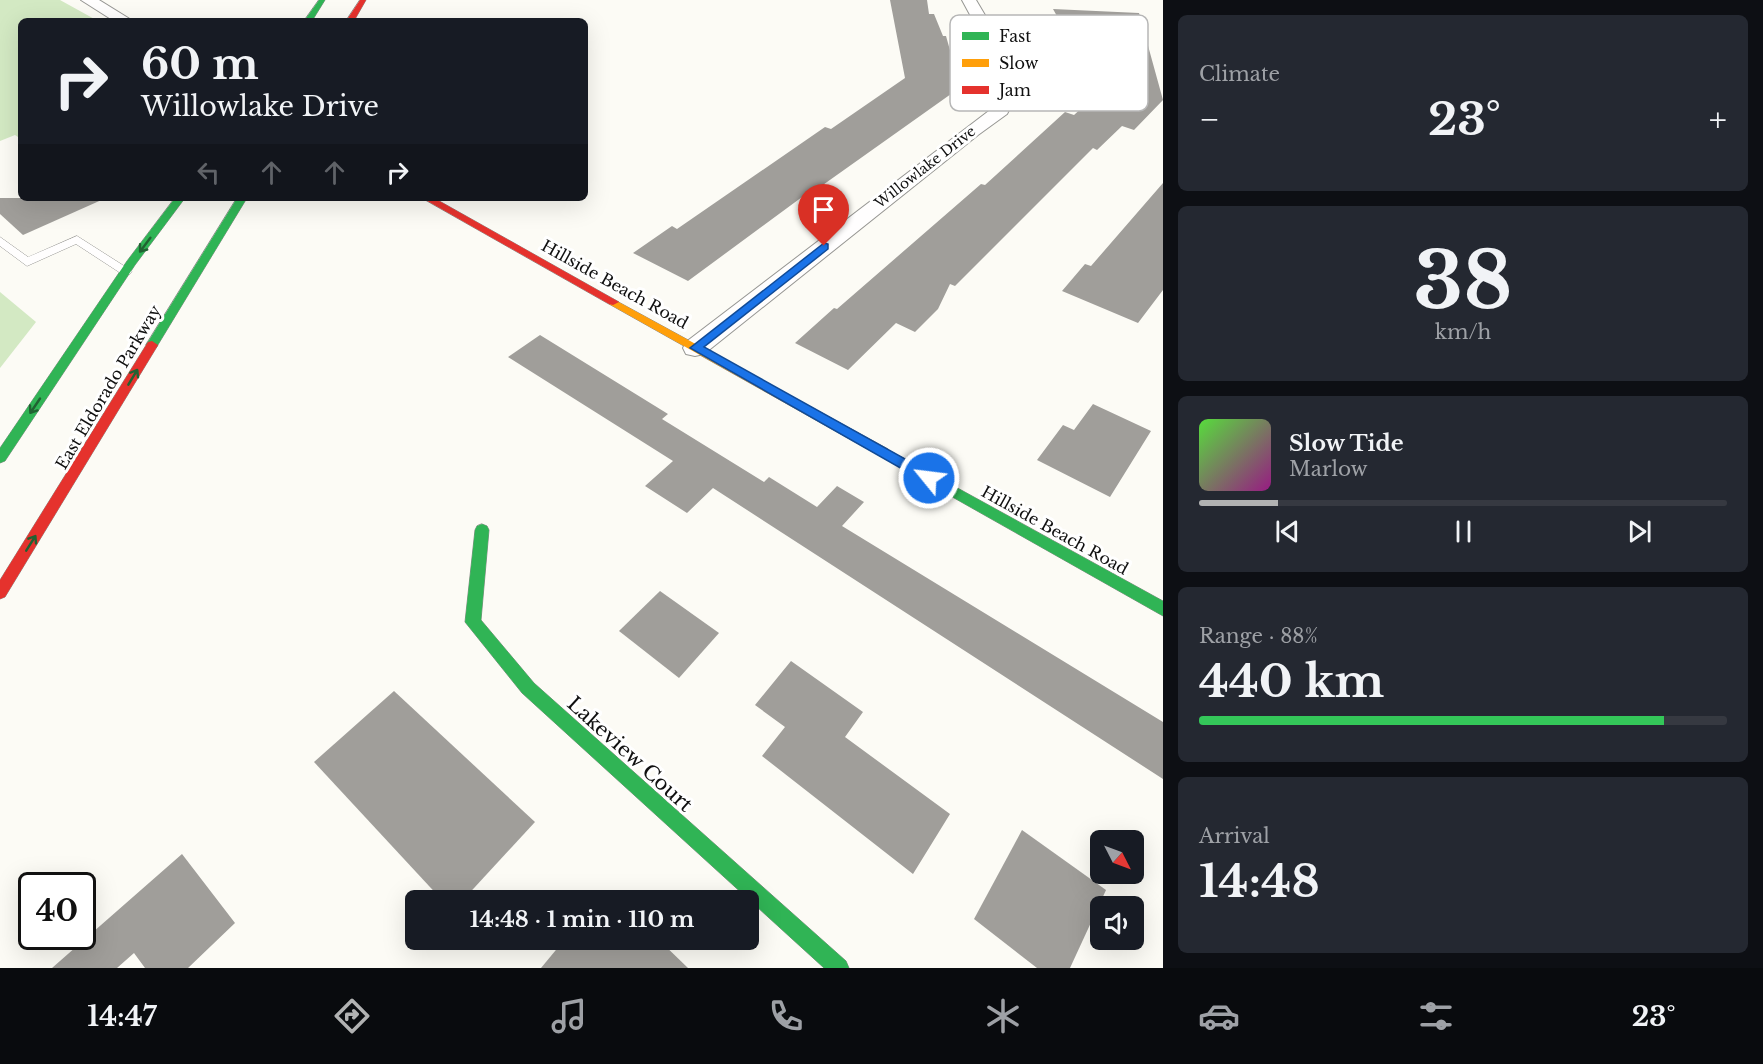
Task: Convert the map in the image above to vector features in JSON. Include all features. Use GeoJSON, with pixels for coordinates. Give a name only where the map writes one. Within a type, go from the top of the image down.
{"type":"FeatureCollection","features":[{"type":"Feature","properties":{"kind":"street"},"geometry":{"type":"LineString","coordinates":[[88,0],[120,18]]}},
{"type":"Feature","properties":{"kind":"street"},"geometry":{"type":"LineString","coordinates":[[310,18],[322,0]]}},
{"type":"Feature","properties":{"kind":"street"},"geometry":{"type":"LineString","coordinates":[[352,18],[363,0]]}},
{"type":"Feature","properties":{"kind":"street","name":"Willowlake Drive"},"geometry":{"type":"LineString","coordinates":[[969,0],[978,15]]}},
{"type":"Feature","properties":{"kind":"street","name":"Willowlake Drive"},"geometry":{"type":"LineString","coordinates":[[695,348],[1000,111]]}},
{"type":"Feature","properties":{"kind":"street"},"geometry":{"type":"LineString","coordinates":[[0,458],[126,271],[178,201]]}},
{"type":"Feature","properties":{"kind":"street","name":"East Eldorado Parkway"},"geometry":{"type":"LineString","coordinates":[[0,593],[240,201]]}},
{"type":"Feature","properties":{"kind":"street","name":"Hillside Beach Road"},"geometry":{"type":"LineString","coordinates":[[432,201],[1163,609]]}},
{"type":"Feature","properties":{"kind":"street","name":"Lakeview Court"},"geometry":{"type":"LineString","coordinates":[[482,530],[473,622],[528,688],[839,968]]}},
{"type":"Feature","properties":{"kind":"lane"},"geometry":{"type":"LineString","coordinates":[[0,240],[27,262],[77,239],[126,271]]}},
{"type":"Feature","properties":{"kind":"green space"},"geometry":{"type":"Polygon","coordinates":[[[0,0],[60,0],[93,18],[18,18],[18,137],[15,135],[0,141],[0,0]]]}},
{"type":"Feature","properties":{"kind":"green space"},"geometry":{"type":"Polygon","coordinates":[[[0,292],[36,322],[0,368],[0,292]]]}},
{"type":"Feature","properties":{"kind":"building"},"geometry":{"type":"Polygon","coordinates":[[[890,0],[927,0],[929,14],[934,14],[943,36],[946,36],[950,50],[950,95],[820,187],[817,186],[688,281],[633,253],[672,226],[677,229],[825,127],[831,129],[905,78],[890,0]]]}},
{"type":"Feature","properties":{"kind":"building"},"geometry":{"type":"Polygon","coordinates":[[[1053,9],[1139,13],[1140,15],[1056,15],[1053,9]]]}},
{"type":"Feature","properties":{"kind":"building"},"geometry":{"type":"Polygon","coordinates":[[[1148,46],[1163,100],[1134,130],[1122,126],[1097,150],[1093,148],[955,286],[950,284],[938,309],[915,332],[896,323],[848,370],[795,343],[981,184],[985,185],[1065,112],[1074,115],[1078,111],[1148,111],[1148,46]]]}},
{"type":"Feature","properties":{"kind":"building"},"geometry":{"type":"Polygon","coordinates":[[[1163,183],[1163,290],[1138,323],[1062,291],[1085,264],[1091,266],[1163,183]]]}},
{"type":"Feature","properties":{"kind":"building"},"geometry":{"type":"Polygon","coordinates":[[[0,198],[18,198],[18,201],[99,201],[23,235],[0,214],[0,198]]]}},
{"type":"Feature","properties":{"kind":"building"},"geometry":{"type":"Polygon","coordinates":[[[540,335],[668,414],[662,419],[764,482],[769,477],[817,507],[837,486],[864,502],[842,526],[1163,722],[1163,779],[713,488],[687,513],[645,486],[673,461],[508,357],[540,335]]]}},
{"type":"Feature","properties":{"kind":"building"},"geometry":{"type":"Polygon","coordinates":[[[1093,404],[1151,431],[1110,497],[1037,460],[1063,425],[1074,430],[1093,404]]]}},
{"type":"Feature","properties":{"kind":"building"},"geometry":{"type":"Polygon","coordinates":[[[660,591],[719,633],[679,678],[619,631],[660,591]]]}},
{"type":"Feature","properties":{"kind":"building"},"geometry":{"type":"Polygon","coordinates":[[[791,661],[863,712],[845,737],[950,814],[913,874],[762,756],[785,727],[755,705],[791,661]]]}},
{"type":"Feature","properties":{"kind":"building"},"geometry":{"type":"Polygon","coordinates":[[[394,691],[535,822],[472,890],[433,890],[314,762],[394,691]]]}},
{"type":"Feature","properties":{"kind":"building"},"geometry":{"type":"Polygon","coordinates":[[[1022,830],[1090,879],[1090,884],[1098,884],[1106,890],[1103,896],[1090,896],[1090,925],[1070,968],[1037,968],[974,919],[1022,830]]]}},
{"type":"Feature","properties":{"kind":"building"},"geometry":{"type":"Polygon","coordinates":[[[182,854],[235,923],[188,968],[145,968],[134,953],[117,968],[52,968],[73,950],[96,950],[96,929],[182,854]]]}},
{"type":"Feature","properties":{"kind":"building"},"geometry":{"type":"Polygon","coordinates":[[[556,950],[669,950],[688,968],[541,968],[556,950]]]}},
{"type":"Feature","properties":{"kind":"traffic: fast"},"geometry":{"type":"LineString","coordinates":[[310,18],[322,0]]}},
{"type":"Feature","properties":{"kind":"traffic: fast"},"geometry":{"type":"LineString","coordinates":[[0,458],[131,263],[178,201]]}},
{"type":"Feature","properties":{"kind":"traffic: fast"},"geometry":{"type":"LineString","coordinates":[[152,345],[240,201]]}},
{"type":"Feature","properties":{"kind":"traffic: fast"},"geometry":{"type":"LineString","coordinates":[[883,452],[1163,609]]}},
{"type":"Feature","properties":{"kind":"traffic: fast"},"geometry":{"type":"LineString","coordinates":[[482,530],[473,622],[528,688],[839,968]]}},
{"type":"Feature","properties":{"kind":"traffic: slow"},"geometry":{"type":"LineString","coordinates":[[613,302],[883,452]]}},
{"type":"Feature","properties":{"kind":"traffic: jam"},"geometry":{"type":"LineString","coordinates":[[352,18],[363,0]]}},
{"type":"Feature","properties":{"kind":"traffic: jam"},"geometry":{"type":"LineString","coordinates":[[432,201],[613,302]]}},
{"type":"Feature","properties":{"kind":"traffic: jam"},"geometry":{"type":"LineString","coordinates":[[0,593],[152,345]]}},
{"type":"Feature","properties":{"kind":"route"},"geometry":{"type":"LineString","coordinates":[[824,246],[695,348],[929,478]]}}]}
